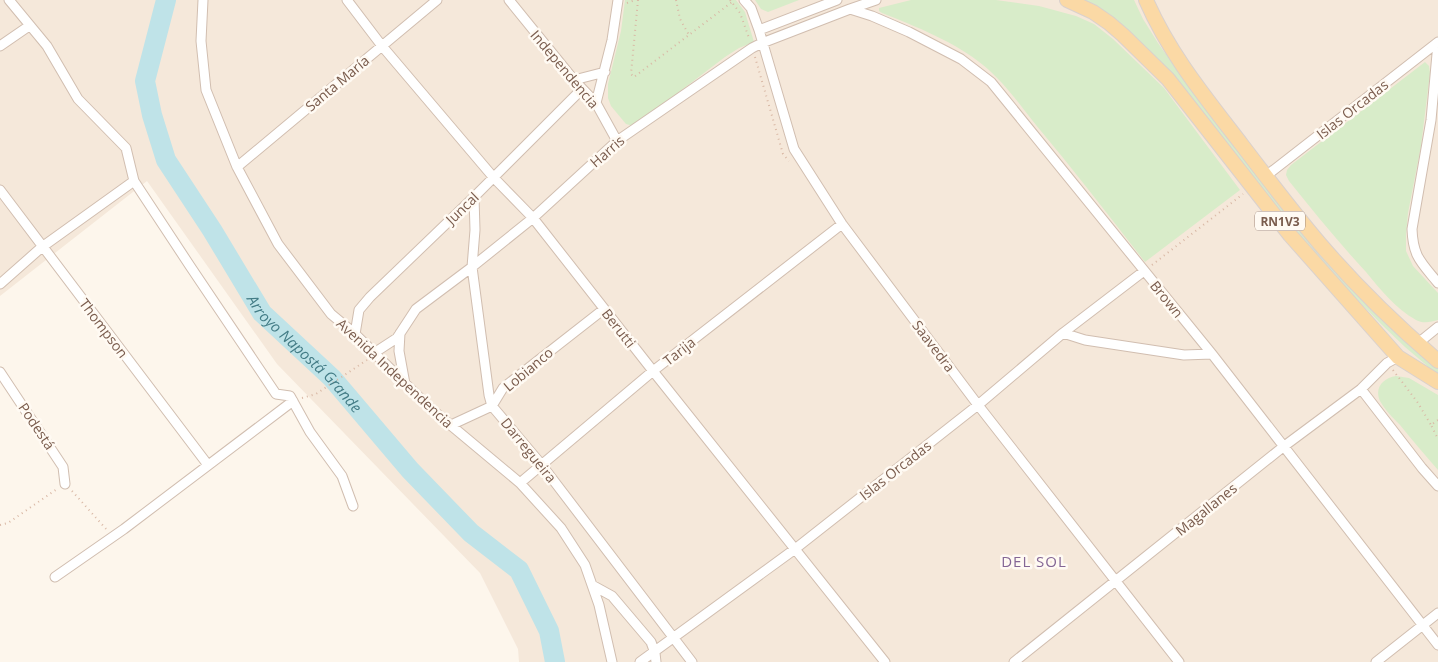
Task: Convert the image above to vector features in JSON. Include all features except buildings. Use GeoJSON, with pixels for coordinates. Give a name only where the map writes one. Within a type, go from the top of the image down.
{"type":"FeatureCollection","features":[{"type":"Feature","properties":{"kind":"main road","name":"RN1V3"},"geometry":{"type":"LineString","coordinates":[[1066,0],[1093,12],[1109,23],[1168,79],[1290,235],[1393,360],[1438,382]]}},
{"type":"Feature","properties":{"kind":"main road","name":"RN1V3"},"geometry":{"type":"LineString","coordinates":[[1146,0],[1162,33],[1184,70],[1266,176],[1333,258],[1417,344],[1438,361]]}},
{"type":"Feature","properties":{"kind":"street"},"geometry":{"type":"LineString","coordinates":[[9,0],[48,46],[78,99],[126,148],[134,181],[276,394],[290,396],[310,432],[342,476],[353,506]]}},
{"type":"Feature","properties":{"kind":"street","name":"Avenida Independencia"},"geometry":{"type":"LineString","coordinates":[[203,0],[201,41],[206,90],[237,167],[278,244],[331,314],[355,334],[429,407],[520,483],[561,528],[585,565],[599,605],[612,662]]}},
{"type":"Feature","properties":{"kind":"street","name":"Berutti"},"geometry":{"type":"LineString","coordinates":[[347,0],[382,46],[494,178],[533,218],[885,662]]}},
{"type":"Feature","properties":{"kind":"street","name":"Santa María"},"geometry":{"type":"LineString","coordinates":[[237,167],[437,0]]}},
{"type":"Feature","properties":{"kind":"street","name":"Independencia"},"geometry":{"type":"LineString","coordinates":[[508,0],[574,80],[596,103],[618,140]]}},
{"type":"Feature","properties":{"kind":"street"},"geometry":{"type":"LineString","coordinates":[[596,103],[612,40],[618,0]]}},
{"type":"Feature","properties":{"kind":"street","name":"Saavedra"},"geometry":{"type":"LineString","coordinates":[[744,0],[751,8],[760,30],[762,43],[794,149],[842,224],[978,405],[1179,662]]}},
{"type":"Feature","properties":{"kind":"street"},"geometry":{"type":"LineString","coordinates":[[760,30],[837,0]]}},
{"type":"Feature","properties":{"kind":"street","name":"Harris"},"geometry":{"type":"LineString","coordinates":[[374,354],[397,338],[416,309],[533,218],[618,140],[752,48],[850,8],[876,0]]}},
{"type":"Feature","properties":{"kind":"street","name":"Brown"},"geometry":{"type":"LineString","coordinates":[[850,8],[909,32],[961,59],[991,82],[1212,354],[1438,645]]}},
{"type":"Feature","properties":{"kind":"street"},"geometry":{"type":"LineString","coordinates":[[0,46],[30,26]]}},
{"type":"Feature","properties":{"kind":"street"},"geometry":{"type":"LineString","coordinates":[[1438,42],[1431,120],[1412,229],[1416,253],[1438,283]]}},
{"type":"Feature","properties":{"kind":"street","name":"Islas Orcadas"},"geometry":{"type":"LineString","coordinates":[[1266,176],[1438,42]]}},
{"type":"Feature","properties":{"kind":"street"},"geometry":{"type":"LineString","coordinates":[[574,80],[605,72]]}},
{"type":"Feature","properties":{"kind":"street","name":"Juncal"},"geometry":{"type":"LineString","coordinates":[[355,334],[359,310],[370,296],[494,178],[582,89]]}},
{"type":"Feature","properties":{"kind":"street"},"geometry":{"type":"LineString","coordinates":[[0,284],[42,247],[134,181]]}},
{"type":"Feature","properties":{"kind":"street","name":"Thompson"},"geometry":{"type":"LineString","coordinates":[[0,190],[208,465]]}},
{"type":"Feature","properties":{"kind":"street","name":"Darregueira"},"geometry":{"type":"LineString","coordinates":[[474,197],[475,230],[472,267],[492,406],[541,464],[692,662]]}},
{"type":"Feature","properties":{"kind":"street","name":"Tarija"},"geometry":{"type":"LineString","coordinates":[[520,483],[653,371],[842,224]]}},
{"type":"Feature","properties":{"kind":"street","name":"Islas Orcadas"},"geometry":{"type":"LineString","coordinates":[[640,662],[655,657],[674,638],[795,549],[978,405],[1063,333],[1144,271]]}},
{"type":"Feature","properties":{"kind":"street","name":"Lobianco"},"geometry":{"type":"LineString","coordinates":[[492,406],[503,388],[604,308]]}},
{"type":"Feature","properties":{"kind":"street"},"geometry":{"type":"LineString","coordinates":[[1417,344],[1438,327]]}},
{"type":"Feature","properties":{"kind":"street"},"geometry":{"type":"LineString","coordinates":[[400,333],[399,351],[405,384]]}},
{"type":"Feature","properties":{"kind":"street"},"geometry":{"type":"LineString","coordinates":[[1063,333],[1085,340],[1175,353],[1212,354]]}},
{"type":"Feature","properties":{"kind":"street","name":"Magallanes"},"geometry":{"type":"LineString","coordinates":[[1014,662],[1283,447],[1361,389],[1393,360]]}},
{"type":"Feature","properties":{"kind":"street","name":"Podestá"},"geometry":{"type":"LineString","coordinates":[[0,372],[63,467],[65,484]]}},
{"type":"Feature","properties":{"kind":"street"},"geometry":{"type":"LineString","coordinates":[[1361,389],[1438,486]]}},
{"type":"Feature","properties":{"kind":"street"},"geometry":{"type":"LineString","coordinates":[[55,577],[113,537],[293,402]]}},
{"type":"Feature","properties":{"kind":"street"},"geometry":{"type":"LineString","coordinates":[[451,425],[492,406]]}},
{"type":"Feature","properties":{"kind":"street"},"geometry":{"type":"LineString","coordinates":[[592,584],[612,596],[651,642],[655,657]]}},
{"type":"Feature","properties":{"kind":"street"},"geometry":{"type":"LineString","coordinates":[[1376,662],[1438,613]]}},
{"type":"Feature","properties":{"kind":"path"},"geometry":{"type":"LineString","coordinates":[[638,0],[631,74],[634,77],[732,2]]}},
{"type":"Feature","properties":{"kind":"path"},"geometry":{"type":"LineString","coordinates":[[676,0],[680,19],[689,35]]}},
{"type":"Feature","properties":{"kind":"path"},"geometry":{"type":"LineString","coordinates":[[1144,271],[1253,187]]}},
{"type":"Feature","properties":{"kind":"path"},"geometry":{"type":"LineString","coordinates":[[293,402],[316,394],[374,354]]}},
{"type":"Feature","properties":{"kind":"path"},"geometry":{"type":"LineString","coordinates":[[1393,360],[1408,389],[1432,425],[1438,439]]}},
{"type":"Feature","properties":{"kind":"path"},"geometry":{"type":"LineString","coordinates":[[1432,425],[1438,420]]}},
{"type":"Feature","properties":{"kind":"path"},"geometry":{"type":"LineString","coordinates":[[0,525],[8,523],[65,484],[113,537]]}},
{"type":"Feature","properties":{"kind":"shaded area"},"geometry":{"type":"Polygon","coordinates":[[[0,0],[1438,0],[1438,662],[519,662],[518,649],[480,573],[277,364],[147,181],[0,296],[0,0]]]}},
{"type":"Feature","properties":{"kind":"green space"},"geometry":{"type":"Polygon","coordinates":[[[625,0],[736,0],[745,12],[754,42],[739,48],[725,57],[637,124],[633,126],[626,124],[611,106],[608,98],[608,84],[621,31],[625,0]]]}},
{"type":"Feature","properties":{"kind":"green space"},"geometry":{"type":"Polygon","coordinates":[[[755,0],[799,0],[768,12],[761,9],[755,0]]]}},
{"type":"Feature","properties":{"kind":"green space"},"geometry":{"type":"Polygon","coordinates":[[[911,0],[996,0],[1039,6],[1076,16],[1094,24],[1113,39],[1164,88],[1240,190],[1145,262],[1078,176],[1005,86],[991,72],[961,49],[922,29],[879,11],[879,8],[911,0]]]}},
{"type":"Feature","properties":{"kind":"green space"},"geometry":{"type":"Polygon","coordinates":[[[1082,0],[1134,0],[1158,43],[1184,80],[1277,200],[1438,367],[1438,375],[1381,324],[1324,265],[1191,98],[1082,0]]]}},
{"type":"Feature","properties":{"kind":"green space"},"geometry":{"type":"Polygon","coordinates":[[[1425,62],[1429,66],[1430,73],[1421,146],[1408,213],[1406,251],[1413,266],[1438,293],[1438,320],[1430,322],[1419,321],[1402,310],[1389,298],[1327,227],[1286,175],[1291,165],[1425,62]]]}},
{"type":"Feature","properties":{"kind":"green space"},"geometry":{"type":"Polygon","coordinates":[[[1396,376],[1409,378],[1438,395],[1438,470],[1380,401],[1378,392],[1381,384],[1387,379],[1396,376]]]}},
{"type":"Feature","properties":{"kind":"waterway","name":"Arroyo Napostá Grande"},"geometry":{"type":"LineString","coordinates":[[166,0],[145,81],[152,115],[166,160],[212,230],[262,313],[332,378],[410,470],[471,533],[519,570],[549,631],[555,662]]}},
{"type":"Feature","properties":{"kind":"district","name":"DEL SOL"},"geometry":{"type":"Point","coordinates":[1034,561]}}]}
